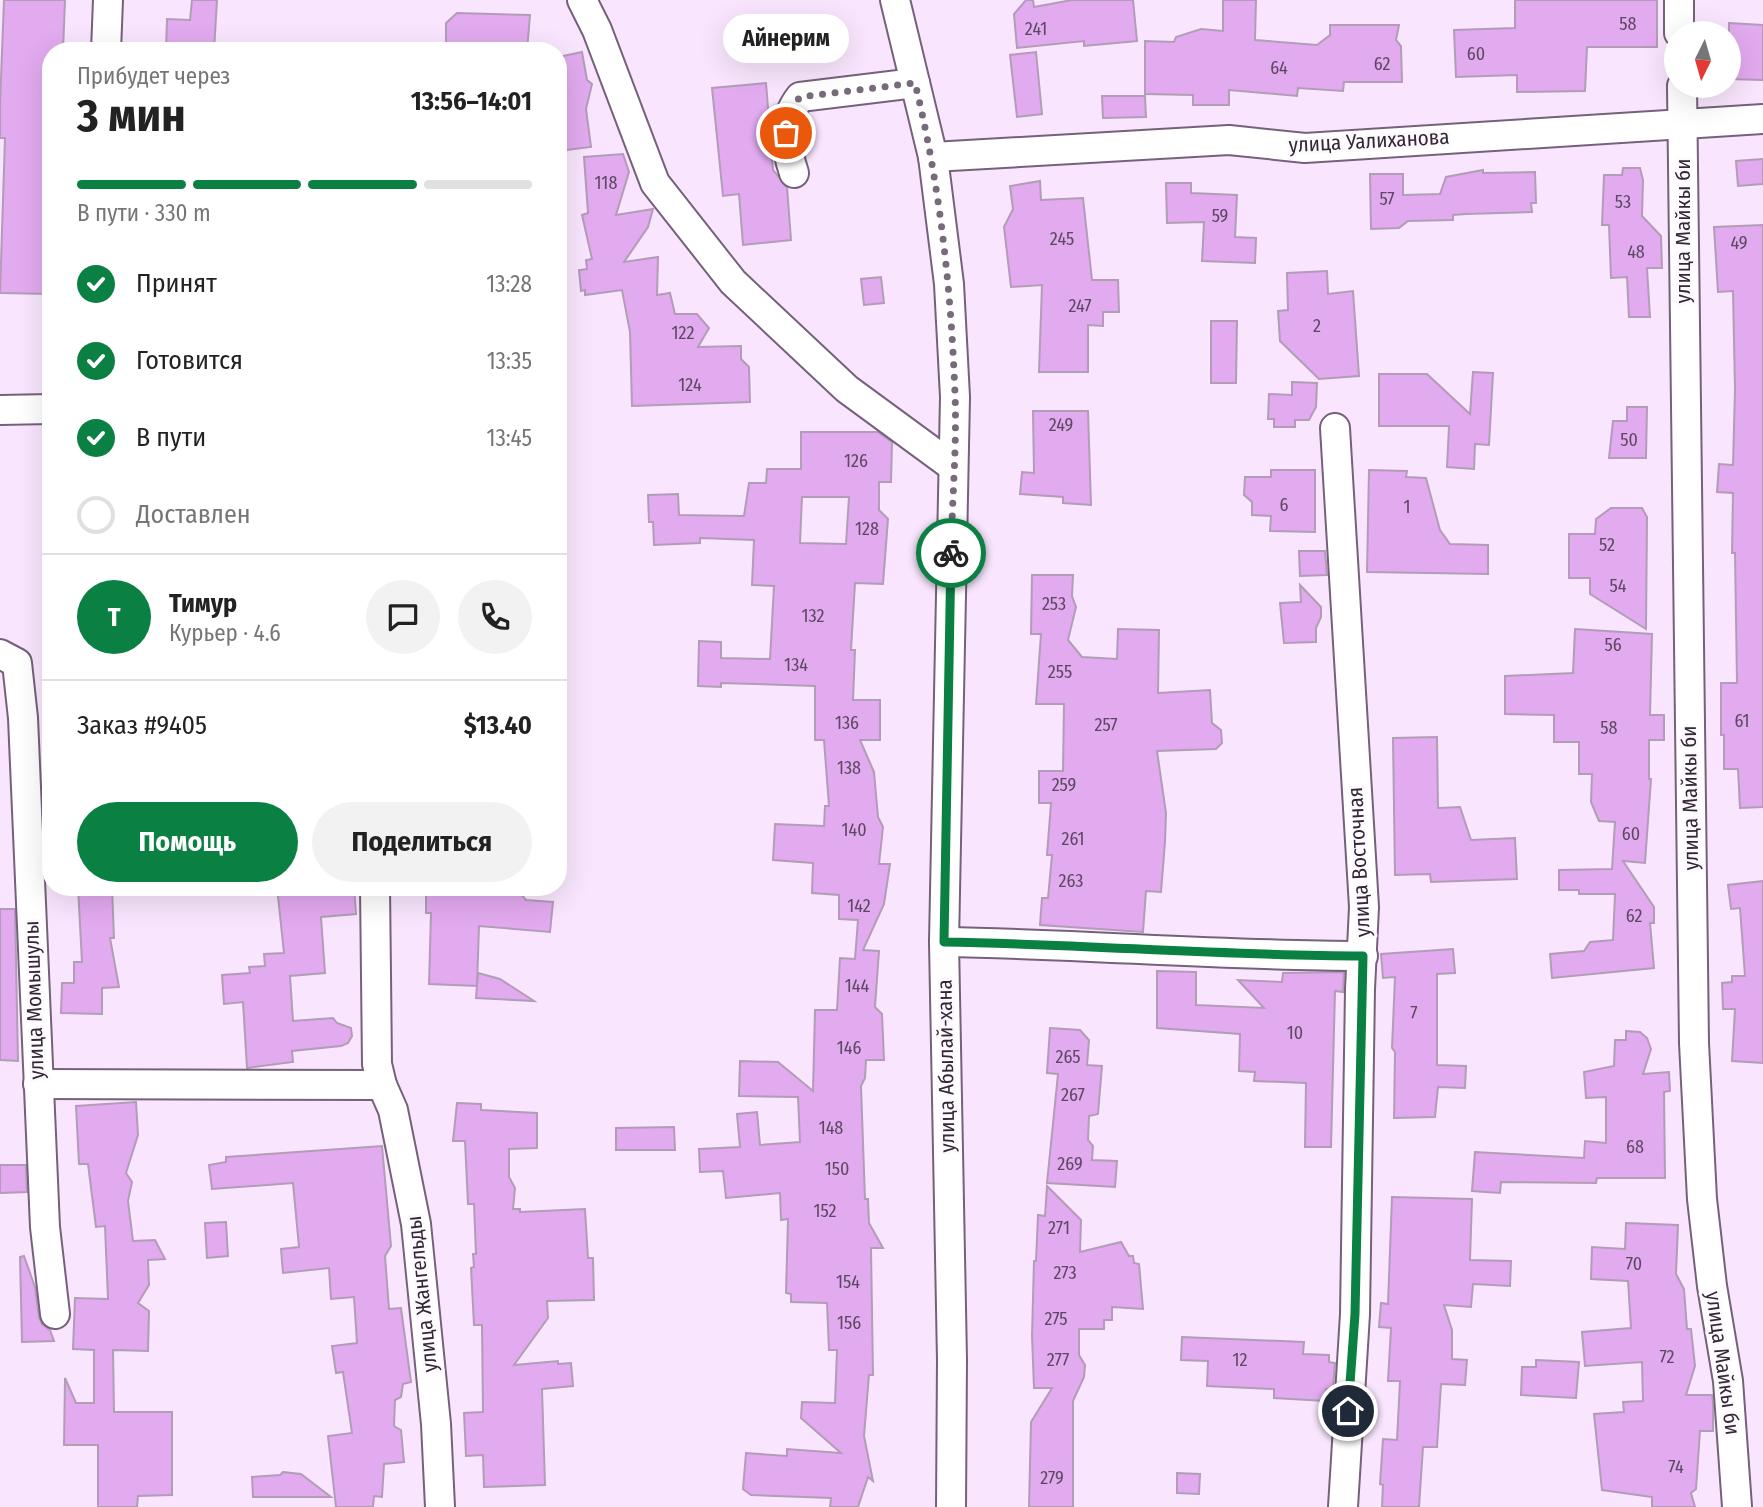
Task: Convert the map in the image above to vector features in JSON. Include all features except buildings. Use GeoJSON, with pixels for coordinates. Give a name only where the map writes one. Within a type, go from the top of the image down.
{"type":"FeatureCollection","features":[{"type":"Feature","properties":{"kind":"street"},"geometry":{"type":"LineString","coordinates":[[106,42],[108,0]]}},
{"type":"Feature","properties":{"kind":"street"},"geometry":{"type":"LineString","coordinates":[[582,0],[597,30],[656,183],[733,282],[847,389],[952,466]]}},
{"type":"Feature","properties":{"kind":"street","name":"улица Абылай-хана"},"geometry":{"type":"LineString","coordinates":[[895,0],[933,158],[949,284],[956,397],[952,466],[944,942],[952,1360],[951,1507]]}},
{"type":"Feature","properties":{"kind":"street"},"geometry":{"type":"LineString","coordinates":[[1679,0],[1679,21]]}},
{"type":"Feature","properties":{"kind":"street"},"geometry":{"type":"LineString","coordinates":[[794,173],[786,133],[788,112],[800,97],[915,83]]}},
{"type":"Feature","properties":{"kind":"street","name":"улица Майкы би"},"geometry":{"type":"LineString","coordinates":[[1682,98],[1695,1043],[1702,1199],[1728,1381],[1737,1507]]}},
{"type":"Feature","properties":{"kind":"street","name":"улица Уалиханова"},"geometry":{"type":"LineString","coordinates":[[933,158],[1229,140],[1305,148],[1763,119]]}},
{"type":"Feature","properties":{"kind":"street"},"geometry":{"type":"LineString","coordinates":[[0,410],[42,409]]}},
{"type":"Feature","properties":{"kind":"street","name":"улица Восточная"},"geometry":{"type":"LineString","coordinates":[[1335,428],[1364,906],[1355,1314],[1343,1507]]}},
{"type":"Feature","properties":{"kind":"street","name":"улица Момышулы"},"geometry":{"type":"LineString","coordinates":[[0,654],[17,663],[23,718],[45,1227],[55,1314]]}},
{"type":"Feature","properties":{"kind":"street","name":"улица Жангельды"},"geometry":{"type":"LineString","coordinates":[[375,896],[377,1064],[382,1086],[393,1110],[416,1224],[436,1424],[440,1507]]}},
{"type":"Feature","properties":{"kind":"street"},"geometry":{"type":"LineString","coordinates":[[944,942],[1039,943],[1248,956],[1363,956]]}},
{"type":"Feature","properties":{"kind":"street"},"geometry":{"type":"LineString","coordinates":[[38,1084],[382,1086]]}},
{"type":"Feature","properties":{"kind":"way so far"},"geometry":{"type":"LineString","coordinates":[[786,133],[788,112],[800,97],[915,83],[933,158],[949,284],[956,397],[951,553]]}},
{"type":"Feature","properties":{"kind":"place","name":"Айнерим"},"geometry":{"type":"Point","coordinates":[786,133]}},
{"type":"Feature","properties":{"kind":"route"},"geometry":{"type":"LineString","coordinates":[[951,553],[944,942],[1039,943],[1248,956],[1363,956],[1360,989],[1355,1314],[1348,1411]]}}]}
